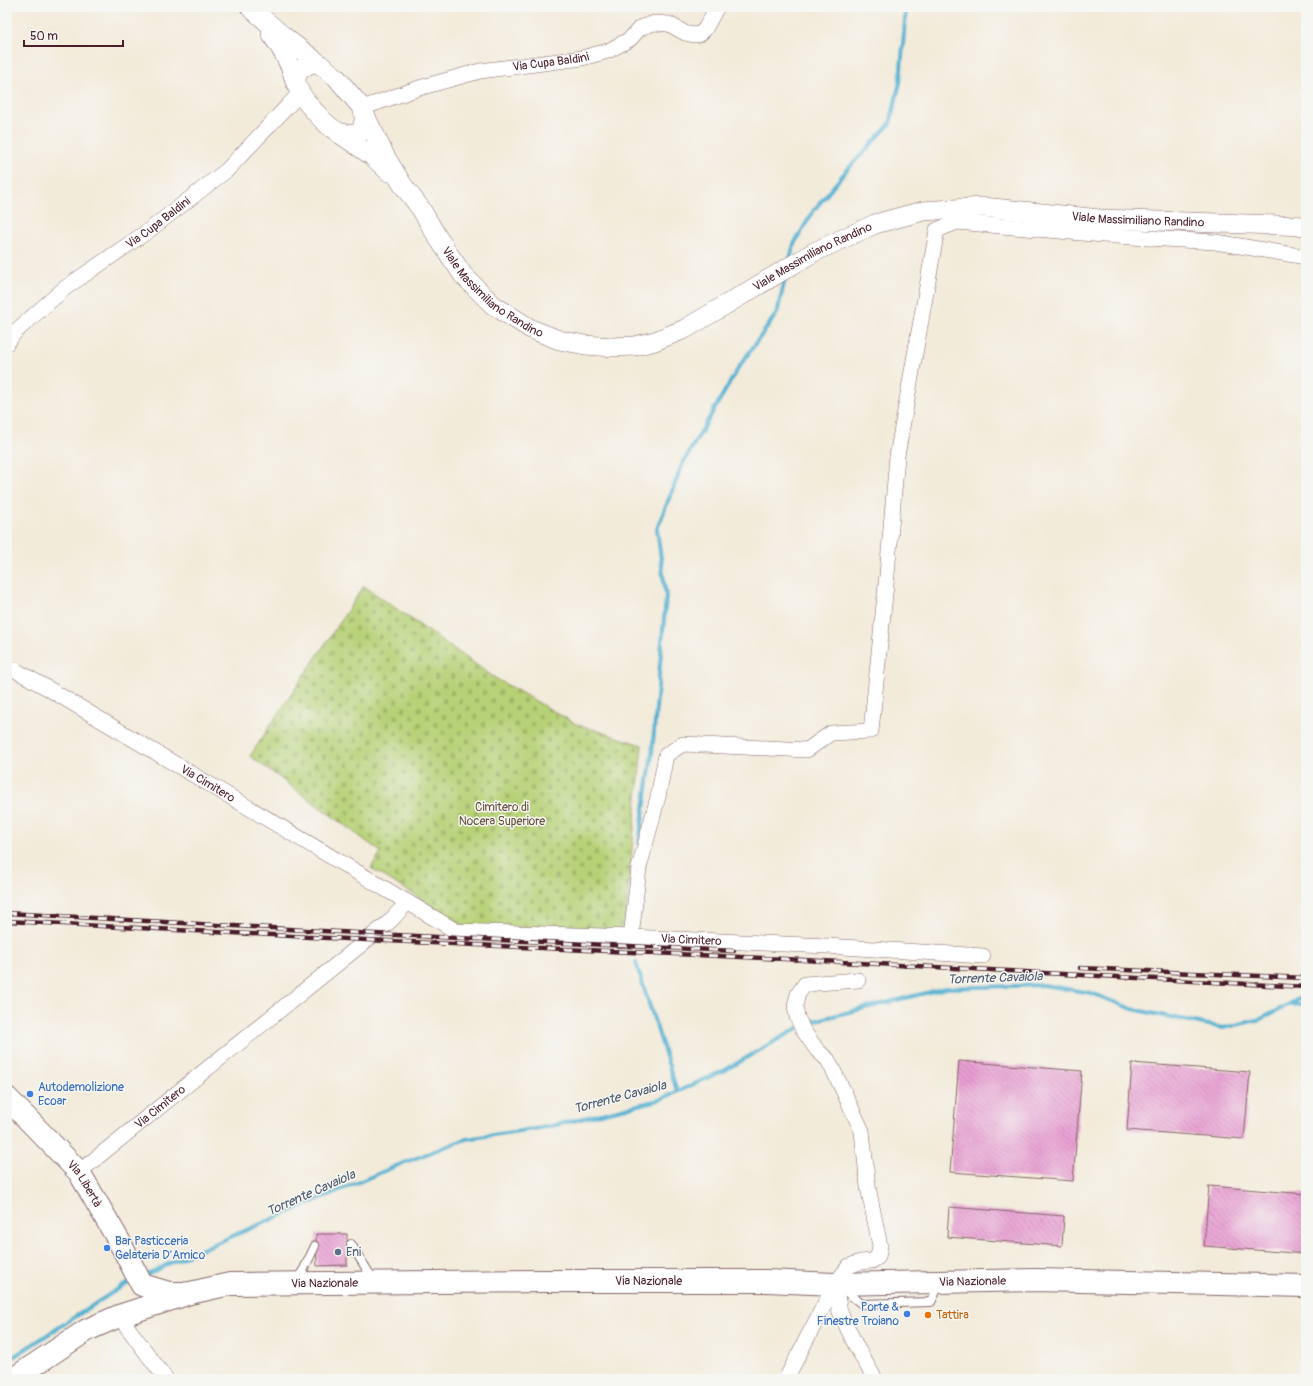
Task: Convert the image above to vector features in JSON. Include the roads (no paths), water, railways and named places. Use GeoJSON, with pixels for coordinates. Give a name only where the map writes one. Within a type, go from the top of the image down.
{"type":"FeatureCollection","features":[{"type":"Feature","properties":{"kind":"main road","name":"Via Libertà"},"geometry":{"type":"LineString","coordinates":[[7,1098],[79,1172],[142,1284]]}},
{"type":"Feature","properties":{"kind":"main road","name":"Via Nazionale"},"geometry":{"type":"LineString","coordinates":[[13,1379],[87,1330],[119,1316],[190,1293],[230,1284],[542,1281],[766,1281],[835,1284],[1035,1280],[1306,1286]]}},
{"type":"Feature","properties":{"kind":"main road"},"geometry":{"type":"LineString","coordinates":[[119,1316],[132,1304],[142,1284],[169,1293],[190,1293]]}},
{"type":"Feature","properties":{"kind":"street","name":"Via Cupa Baldini"},"geometry":{"type":"LineString","coordinates":[[363,110],[419,88],[480,71],[582,58],[608,50],[630,39],[640,28],[654,23],[669,24],[694,36],[700,34],[705,29],[717,7]]}},
{"type":"Feature","properties":{"kind":"street"},"geometry":{"type":"LineString","coordinates":[[255,12],[282,36],[336,77],[363,110],[385,156],[402,184]]}},
{"type":"Feature","properties":{"kind":"street"},"geometry":{"type":"LineString","coordinates":[[255,12],[287,58],[298,88],[325,122],[372,156],[402,184]]}},
{"type":"Feature","properties":{"kind":"street"},"geometry":{"type":"LineString","coordinates":[[298,88],[298,71],[306,65],[317,62]]}},
{"type":"Feature","properties":{"kind":"street","name":"Via Cupa Baldini"},"geometry":{"type":"LineString","coordinates":[[7,343],[15,332],[65,288],[148,231],[227,170],[298,88]]}},
{"type":"Feature","properties":{"kind":"street"},"geometry":{"type":"LineString","coordinates":[[337,132],[352,135],[360,133],[364,125],[363,110]]}},
{"type":"Feature","properties":{"kind":"street","name":"Viale Massimiliano Randino"},"geometry":{"type":"LineString","coordinates":[[402,184],[421,209],[463,276],[493,305],[532,330],[559,340],[585,345],[612,347],[635,346],[655,341],[685,329],[814,252],[875,224],[923,211],[983,207],[1100,219],[1306,226]]}},
{"type":"Feature","properties":{"kind":"street"},"geometry":{"type":"LineString","coordinates":[[631,937],[639,868],[658,796],[666,755],[684,744],[807,750],[831,733],[871,732],[887,575],[896,456],[937,230],[957,222],[1115,236],[1215,242],[1306,257]]}},
{"type":"Feature","properties":{"kind":"street","name":"Via Cimitero"},"geometry":{"type":"LineString","coordinates":[[7,668],[15,670],[49,689],[456,931],[834,946],[983,956]]}},
{"type":"Feature","properties":{"kind":"street","name":"Via Cimitero"},"geometry":{"type":"LineString","coordinates":[[79,1172],[388,923],[407,903]]}},
{"type":"Feature","properties":{"kind":"street"},"geometry":{"type":"LineString","coordinates":[[786,1379],[835,1284],[849,1266],[860,1262],[872,1261],[878,1257],[880,1246],[868,1187],[862,1131],[828,1060],[816,1050],[800,1024],[795,1006],[798,994],[804,984],[858,980]]}},
{"type":"Feature","properties":{"kind":"street"},"geometry":{"type":"LineString","coordinates":[[835,1284],[840,1312],[856,1346],[875,1379]]}},
{"type":"Feature","properties":{"kind":"street"},"geometry":{"type":"LineString","coordinates":[[119,1316],[166,1379]]}},
{"type":"Feature","properties":{"kind":"lane"},"geometry":{"type":"LineString","coordinates":[[351,1244],[375,1283]]}},
{"type":"Feature","properties":{"kind":"lane"},"geometry":{"type":"LineString","coordinates":[[294,1283],[304,1269],[315,1246]]}},
{"type":"Feature","properties":{"kind":"waterway"},"geometry":{"type":"LineString","coordinates":[[790,259],[794,244],[814,210],[846,171],[890,124],[900,82],[906,7]]}},
{"type":"Feature","properties":{"kind":"waterway"},"geometry":{"type":"LineString","coordinates":[[639,843],[652,754],[666,597],[657,529],[683,463],[739,367],[777,313],[786,275]]}},
{"type":"Feature","properties":{"kind":"waterway"},"geometry":{"type":"LineString","coordinates":[[636,963],[677,1091]]}},
{"type":"Feature","properties":{"kind":"waterway","name":"Torrente Cavaiola"},"geometry":{"type":"LineString","coordinates":[[804,1025],[809,1022],[946,988],[1044,985],[1091,993],[1132,1009],[1223,1028],[1261,1019],[1306,995]]}},
{"type":"Feature","properties":{"kind":"waterway"},"geometry":{"type":"LineString","coordinates":[[1288,1005],[1306,1004]]}},
{"type":"Feature","properties":{"kind":"waterway","name":"Torrente Cavaiola"},"geometry":{"type":"LineString","coordinates":[[145,1276],[172,1262],[403,1163],[466,1139],[547,1127],[659,1100],[725,1070],[798,1028]]}},
{"type":"Feature","properties":{"kind":"waterway","name":"Torrente Cavaiola"},"geometry":{"type":"LineString","coordinates":[[7,1361],[121,1287],[133,1281]]}},
{"type":"Feature","properties":{"kind":"railway"},"geometry":{"type":"LineString","coordinates":[[7,913],[375,934],[734,951]]}},
{"type":"Feature","properties":{"kind":"railway"},"geometry":{"type":"LineString","coordinates":[[7,921],[366,940],[785,959],[1306,987]]}},
{"type":"Feature","properties":{"kind":"railway"},"geometry":{"type":"LineString","coordinates":[[1080,968],[1306,978]]}},
{"type":"Feature","properties":{"kind":"place","name":"Autodemolizione Ecoar"},"geometry":{"type":"Point","coordinates":[30,1094]}},
{"type":"Feature","properties":{"kind":"place","name":"Bar Pasticceria Gelateria D'Amico"},"geometry":{"type":"Point","coordinates":[107,1248]}},
{"type":"Feature","properties":{"kind":"place","name":"Eni"},"geometry":{"type":"Point","coordinates":[338,1252]}},
{"type":"Feature","properties":{"kind":"place","name":"Porte & Finestre Troiano"},"geometry":{"type":"Point","coordinates":[907,1314]}},
{"type":"Feature","properties":{"kind":"place","name":"Tattira"},"geometry":{"type":"Point","coordinates":[928,1315]}},
{"type":"Feature","properties":{"kind":"park label","name":"Cimitero di Nocera Superiore"},"geometry":{"type":"Point","coordinates":[502,814]}}]}
